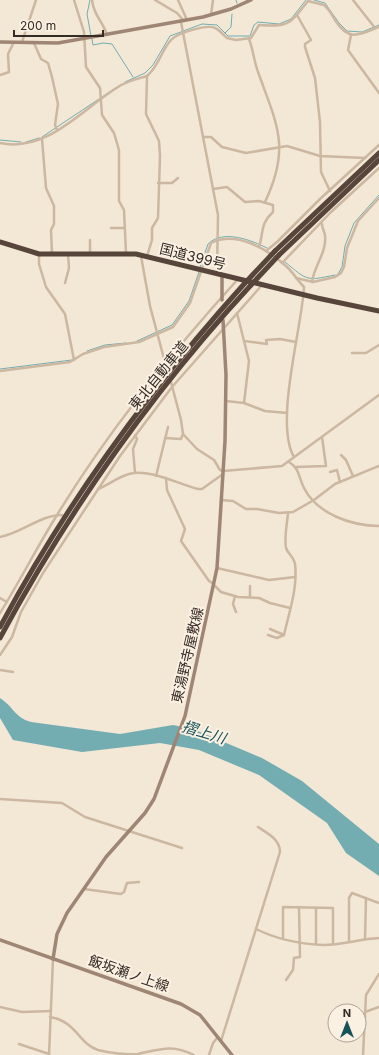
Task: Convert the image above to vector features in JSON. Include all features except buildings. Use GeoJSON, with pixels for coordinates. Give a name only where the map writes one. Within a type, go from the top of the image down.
{"type":"FeatureCollection","features":[{"type":"Feature","properties":{"kind":"highway","name":"東北自動車道"},"geometry":{"type":"LineString","coordinates":[[0,627],[52,537],[108,451],[166,374],[277,253],[379,153]]}},
{"type":"Feature","properties":{"kind":"highway","name":"東北自動車道"},"geometry":{"type":"LineString","coordinates":[[277,253],[379,160]]}},
{"type":"Feature","properties":{"kind":"highway","name":"国道399号"},"geometry":{"type":"LineString","coordinates":[[0,242],[39,254],[141,255],[304,295],[379,311]]}},
{"type":"Feature","properties":{"kind":"highway","name":"東北自動車道"},"geometry":{"type":"LineString","coordinates":[[0,638],[38,569],[113,454],[169,379],[248,284]]}},
{"type":"Feature","properties":{"kind":"main road"},"geometry":{"type":"LineString","coordinates":[[0,42],[58,44],[211,15],[250,0]]}},
{"type":"Feature","properties":{"kind":"main road"},"geometry":{"type":"LineString","coordinates":[[220,275],[222,299]]}},
{"type":"Feature","properties":{"kind":"main road","name":"東湯野寺屋敷線"},"geometry":{"type":"LineString","coordinates":[[53,958],[58,931],[67,913],[106,858],[145,813],[154,799],[164,777],[185,716],[217,568],[222,500],[226,401],[223,320]]}},
{"type":"Feature","properties":{"kind":"main road","name":"飯坂瀬ノ上線"},"geometry":{"type":"LineString","coordinates":[[0,940],[181,1004],[200,1015],[232,1055]]}},
{"type":"Feature","properties":{"kind":"street"},"geometry":{"type":"LineString","coordinates":[[22,43],[36,0]]}},
{"type":"Feature","properties":{"kind":"street"},"geometry":{"type":"LineString","coordinates":[[74,0],[86,38],[86,67],[97,82],[101,93],[102,115],[114,133],[119,150],[119,201],[124,210],[126,254]]}},
{"type":"Feature","properties":{"kind":"street"},"geometry":{"type":"LineString","coordinates":[[92,0],[93,10],[103,23],[107,35]]}},
{"type":"Feature","properties":{"kind":"street"},"geometry":{"type":"LineString","coordinates":[[155,0],[177,13],[184,21]]}},
{"type":"Feature","properties":{"kind":"street"},"geometry":{"type":"LineString","coordinates":[[178,0],[184,21],[183,34],[218,215],[220,275]]}},
{"type":"Feature","properties":{"kind":"street"},"geometry":{"type":"LineString","coordinates":[[211,15],[212,0]]}},
{"type":"Feature","properties":{"kind":"street"},"geometry":{"type":"LineString","coordinates":[[249,39],[259,25],[286,25],[297,15],[308,0],[324,4],[341,29],[351,35],[361,34],[375,27],[379,27]]}},
{"type":"Feature","properties":{"kind":"street"},"geometry":{"type":"LineString","coordinates":[[354,0],[375,27]]}},
{"type":"Feature","properties":{"kind":"street"},"geometry":{"type":"LineString","coordinates":[[297,15],[311,40],[305,44],[305,47],[315,78],[320,122],[321,172],[330,191]]}},
{"type":"Feature","properties":{"kind":"street"},"geometry":{"type":"LineString","coordinates":[[0,143],[19,144],[42,139],[56,128],[123,84],[146,76],[157,66],[170,41],[183,34],[202,27],[210,26],[217,28],[227,38],[249,39]]}},
{"type":"Feature","properties":{"kind":"street"},"geometry":{"type":"LineString","coordinates":[[351,35],[348,50],[379,93]]}},
{"type":"Feature","properties":{"kind":"street"},"geometry":{"type":"LineString","coordinates":[[249,39],[277,124],[279,147],[277,173],[265,202]]}},
{"type":"Feature","properties":{"kind":"street"},"geometry":{"type":"LineString","coordinates":[[0,75],[8,72],[8,54],[14,42]]}},
{"type":"Feature","properties":{"kind":"street"},"geometry":{"type":"LineString","coordinates":[[34,43],[41,58],[48,63],[52,77],[58,104],[56,128]]}},
{"type":"Feature","properties":{"kind":"street"},"geometry":{"type":"LineString","coordinates":[[146,76],[146,114],[157,134],[160,145],[158,218],[152,228],[152,240],[147,257]]}},
{"type":"Feature","properties":{"kind":"street"},"geometry":{"type":"LineString","coordinates":[[203,137],[211,137],[222,147],[246,153],[254,153],[287,146],[320,156],[365,158]]}},
{"type":"Feature","properties":{"kind":"street"},"geometry":{"type":"LineString","coordinates":[[42,139],[46,188],[54,206],[54,224],[51,230],[52,254]]}},
{"type":"Feature","properties":{"kind":"street"},"geometry":{"type":"LineString","coordinates":[[267,250],[379,145]]}},
{"type":"Feature","properties":{"kind":"street"},"geometry":{"type":"LineString","coordinates":[[283,262],[322,222],[379,168]]}},
{"type":"Feature","properties":{"kind":"street"},"geometry":{"type":"LineString","coordinates":[[158,183],[172,183],[178,178]]}},
{"type":"Feature","properties":{"kind":"street"},"geometry":{"type":"LineString","coordinates":[[213,189],[227,187],[245,202],[257,201],[273,205],[274,211],[266,219],[260,246]]}},
{"type":"Feature","properties":{"kind":"street"},"geometry":{"type":"LineString","coordinates":[[295,278],[312,280],[336,277],[341,273],[344,267],[347,248],[358,220],[379,198]]}},
{"type":"Feature","properties":{"kind":"street"},"geometry":{"type":"LineString","coordinates":[[312,280],[315,269],[321,258],[325,238],[322,222]]}},
{"type":"Feature","properties":{"kind":"street"},"geometry":{"type":"LineString","coordinates":[[111,228],[124,228]]}},
{"type":"Feature","properties":{"kind":"street"},"geometry":{"type":"LineString","coordinates":[[0,371],[66,363],[83,354],[104,347],[133,344],[174,325],[190,303],[210,244],[219,238],[226,238],[260,246],[283,262],[304,287],[287,413],[287,435],[294,457]]}},
{"type":"Feature","properties":{"kind":"street"},"geometry":{"type":"LineString","coordinates":[[90,240],[90,254]]}},
{"type":"Feature","properties":{"kind":"street"},"geometry":{"type":"LineString","coordinates":[[39,254],[39,264],[46,287],[65,314],[74,359]]}},
{"type":"Feature","properties":{"kind":"street"},"geometry":{"type":"LineString","coordinates":[[66,282],[69,268],[68,254]]}},
{"type":"Feature","properties":{"kind":"street"},"geometry":{"type":"LineString","coordinates":[[141,255],[156,329],[167,370]]}},
{"type":"Feature","properties":{"kind":"street"},"geometry":{"type":"LineString","coordinates":[[0,613],[57,515],[113,433],[165,364],[238,279]]}},
{"type":"Feature","properties":{"kind":"street"},"geometry":{"type":"LineString","coordinates":[[0,654],[12,638],[21,612],[30,595],[97,489],[135,435],[172,387],[224,326],[262,285]]}},
{"type":"Feature","properties":{"kind":"street"},"geometry":{"type":"LineString","coordinates":[[236,313],[243,332],[249,361],[244,403]]}},
{"type":"Feature","properties":{"kind":"street"},"geometry":{"type":"LineString","coordinates":[[244,341],[262,344],[266,344],[266,340],[275,339],[296,342]]}},
{"type":"Feature","properties":{"kind":"street"},"geometry":{"type":"LineString","coordinates":[[352,352],[366,353],[379,346]]}},
{"type":"Feature","properties":{"kind":"street"},"geometry":{"type":"LineString","coordinates":[[166,438],[178,440],[181,439],[183,434],[171,382]]}},
{"type":"Feature","properties":{"kind":"street"},"geometry":{"type":"LineString","coordinates":[[97,489],[126,475],[135,473],[166,478],[202,489],[223,472],[282,466],[379,395]]}},
{"type":"Feature","properties":{"kind":"street"},"geometry":{"type":"LineString","coordinates":[[226,401],[244,403],[265,411],[287,413]]}},
{"type":"Feature","properties":{"kind":"street"},"geometry":{"type":"LineString","coordinates":[[156,476],[168,427]]}},
{"type":"Feature","properties":{"kind":"street"},"geometry":{"type":"LineString","coordinates":[[183,434],[197,449],[214,460],[223,472]]}},
{"type":"Feature","properties":{"kind":"street"},"geometry":{"type":"LineString","coordinates":[[135,435],[137,439],[133,449],[135,473]]}},
{"type":"Feature","properties":{"kind":"street"},"geometry":{"type":"LineString","coordinates":[[288,462],[296,467],[326,466],[322,436]]}},
{"type":"Feature","properties":{"kind":"street"},"geometry":{"type":"LineString","coordinates":[[341,455],[346,460],[353,476]]}},
{"type":"Feature","properties":{"kind":"street"},"geometry":{"type":"LineString","coordinates":[[222,500],[233,501],[246,509],[288,513],[314,500],[330,487],[379,466]]}},
{"type":"Feature","properties":{"kind":"street"},"geometry":{"type":"LineString","coordinates":[[296,467],[305,489],[314,500],[329,512],[344,520],[379,526]]}},
{"type":"Feature","properties":{"kind":"street"},"geometry":{"type":"LineString","coordinates":[[330,472],[336,470],[340,482]]}},
{"type":"Feature","properties":{"kind":"street"},"geometry":{"type":"LineString","coordinates":[[166,478],[167,490],[185,529],[181,541],[209,581],[219,592],[235,596],[250,597],[290,608]]}},
{"type":"Feature","properties":{"kind":"street"},"geometry":{"type":"LineString","coordinates":[[284,635],[294,594],[295,577],[294,559],[286,548],[288,513]]}},
{"type":"Feature","properties":{"kind":"street"},"geometry":{"type":"LineString","coordinates":[[0,537],[12,534],[52,515],[62,515]]}},
{"type":"Feature","properties":{"kind":"street"},"geometry":{"type":"LineString","coordinates":[[76,515],[80,516]]}},
{"type":"Feature","properties":{"kind":"street"},"geometry":{"type":"LineString","coordinates":[[217,568],[269,580],[295,577]]}},
{"type":"Feature","properties":{"kind":"street"},"geometry":{"type":"LineString","coordinates":[[250,586],[250,597]]}},
{"type":"Feature","properties":{"kind":"street"},"geometry":{"type":"LineString","coordinates":[[235,596],[234,604],[236,612]]}},
{"type":"Feature","properties":{"kind":"street"},"geometry":{"type":"LineString","coordinates":[[0,598],[7,602]]}},
{"type":"Feature","properties":{"kind":"street"},"geometry":{"type":"LineString","coordinates":[[270,629],[284,635]]}},
{"type":"Feature","properties":{"kind":"street"},"geometry":{"type":"LineString","coordinates":[[268,635],[278,638],[284,635]]}},
{"type":"Feature","properties":{"kind":"street"},"geometry":{"type":"LineString","coordinates":[[0,670],[13,672]]}},
{"type":"Feature","properties":{"kind":"street"},"geometry":{"type":"LineString","coordinates":[[0,799],[62,803],[85,817],[182,848]]}},
{"type":"Feature","properties":{"kind":"street"},"geometry":{"type":"LineString","coordinates":[[221,1041],[280,849],[274,838],[258,827]]}},
{"type":"Feature","properties":{"kind":"street"},"geometry":{"type":"LineString","coordinates":[[84,889],[121,894],[124,892],[127,883],[139,882]]}},
{"type":"Feature","properties":{"kind":"street"},"geometry":{"type":"LineString","coordinates":[[349,941],[349,898],[352,893],[379,903]]}},
{"type":"Feature","properties":{"kind":"street"},"geometry":{"type":"LineString","coordinates":[[365,939],[366,898]]}},
{"type":"Feature","properties":{"kind":"street"},"geometry":{"type":"LineString","coordinates":[[283,938],[283,907],[333,908],[333,944]]}},
{"type":"Feature","properties":{"kind":"street"},"geometry":{"type":"LineString","coordinates":[[286,980],[293,970],[294,958],[300,957],[299,908]]}},
{"type":"Feature","properties":{"kind":"street"},"geometry":{"type":"LineString","coordinates":[[316,908],[316,944]]}},
{"type":"Feature","properties":{"kind":"street"},"geometry":{"type":"LineString","coordinates":[[256,929],[283,938],[316,944],[333,944],[379,938]]}},
{"type":"Feature","properties":{"kind":"street"},"geometry":{"type":"LineString","coordinates":[[19,1044],[49,1054],[53,958]]}},
{"type":"Feature","properties":{"kind":"street"},"geometry":{"type":"LineString","coordinates":[[366,1003],[366,995],[379,974]]}},
{"type":"Feature","properties":{"kind":"street"},"geometry":{"type":"LineString","coordinates":[[0,1007],[22,1012],[51,1011]]}},
{"type":"Feature","properties":{"kind":"street"},"geometry":{"type":"LineString","coordinates":[[367,1011],[379,1007]]}},
{"type":"Feature","properties":{"kind":"street"},"geometry":{"type":"LineString","coordinates":[[50,1017],[65,1021],[97,1050],[134,1054],[163,1048],[179,1048],[194,1055]]}},
{"type":"Feature","properties":{"kind":"street"},"geometry":{"type":"LineString","coordinates":[[209,1055],[213,1043],[218,1037]]}},
{"type":"Feature","properties":{"kind":"street"},"geometry":{"type":"LineString","coordinates":[[363,1055],[364,1043]]}},
{"type":"Feature","properties":{"kind":"water"},"geometry":{"type":"Polygon","coordinates":[[[0,698],[5,701],[17,715],[31,722],[120,734],[173,725],[193,729],[262,758],[302,781],[379,844],[379,876],[346,853],[327,823],[259,775],[199,750],[160,743],[82,752],[13,740],[0,718],[0,698]]]}},
{"type":"Feature","properties":{"kind":"waterway"},"geometry":{"type":"LineString","coordinates":[[90,0],[87,14],[91,36]]}},
{"type":"Feature","properties":{"kind":"waterway"},"geometry":{"type":"LineString","coordinates":[[125,82],[145,73],[153,65],[170,36],[202,24],[217,25],[228,36],[250,36],[254,25],[258,22],[279,24],[291,19],[306,0]]}},
{"type":"Feature","properties":{"kind":"waterway"},"geometry":{"type":"LineString","coordinates":[[314,0],[325,3],[339,23],[347,31],[362,32],[379,25]]}},
{"type":"Feature","properties":{"kind":"waterway"},"geometry":{"type":"LineString","coordinates":[[225,33],[231,27],[232,14]]}},
{"type":"Feature","properties":{"kind":"waterway"},"geometry":{"type":"LineString","coordinates":[[92,39],[93,45],[103,43],[112,44],[133,77]]}},
{"type":"Feature","properties":{"kind":"waterway"},"geometry":{"type":"LineString","coordinates":[[42,137],[114,89]]}},
{"type":"Feature","properties":{"kind":"waterway"},"geometry":{"type":"LineString","coordinates":[[26,142],[39,138]]}},
{"type":"Feature","properties":{"kind":"waterway"},"geometry":{"type":"LineString","coordinates":[[0,140],[21,142]]}},
{"type":"Feature","properties":{"kind":"waterway"},"geometry":{"type":"LineString","coordinates":[[338,274],[342,267],[345,246],[354,223],[379,195]]}},
{"type":"Feature","properties":{"kind":"waterway"},"geometry":{"type":"LineString","coordinates":[[200,267],[208,244],[221,237],[237,237],[267,248]]}},
{"type":"Feature","properties":{"kind":"waterway"},"geometry":{"type":"LineString","coordinates":[[285,262],[298,273],[308,278],[312,279],[335,275]]}},
{"type":"Feature","properties":{"kind":"waterway"},"geometry":{"type":"LineString","coordinates":[[137,341],[172,325],[189,301],[199,272]]}},
{"type":"Feature","properties":{"kind":"waterway"},"geometry":{"type":"LineString","coordinates":[[87,351],[105,345],[126,343]]}},
{"type":"Feature","properties":{"kind":"waterway"},"geometry":{"type":"LineString","coordinates":[[0,369],[72,360]]}},
{"type":"Feature","properties":{"kind":"water label","name":"摺上川"},"geometry":{"type":"Point","coordinates":[204,732]}}]}
